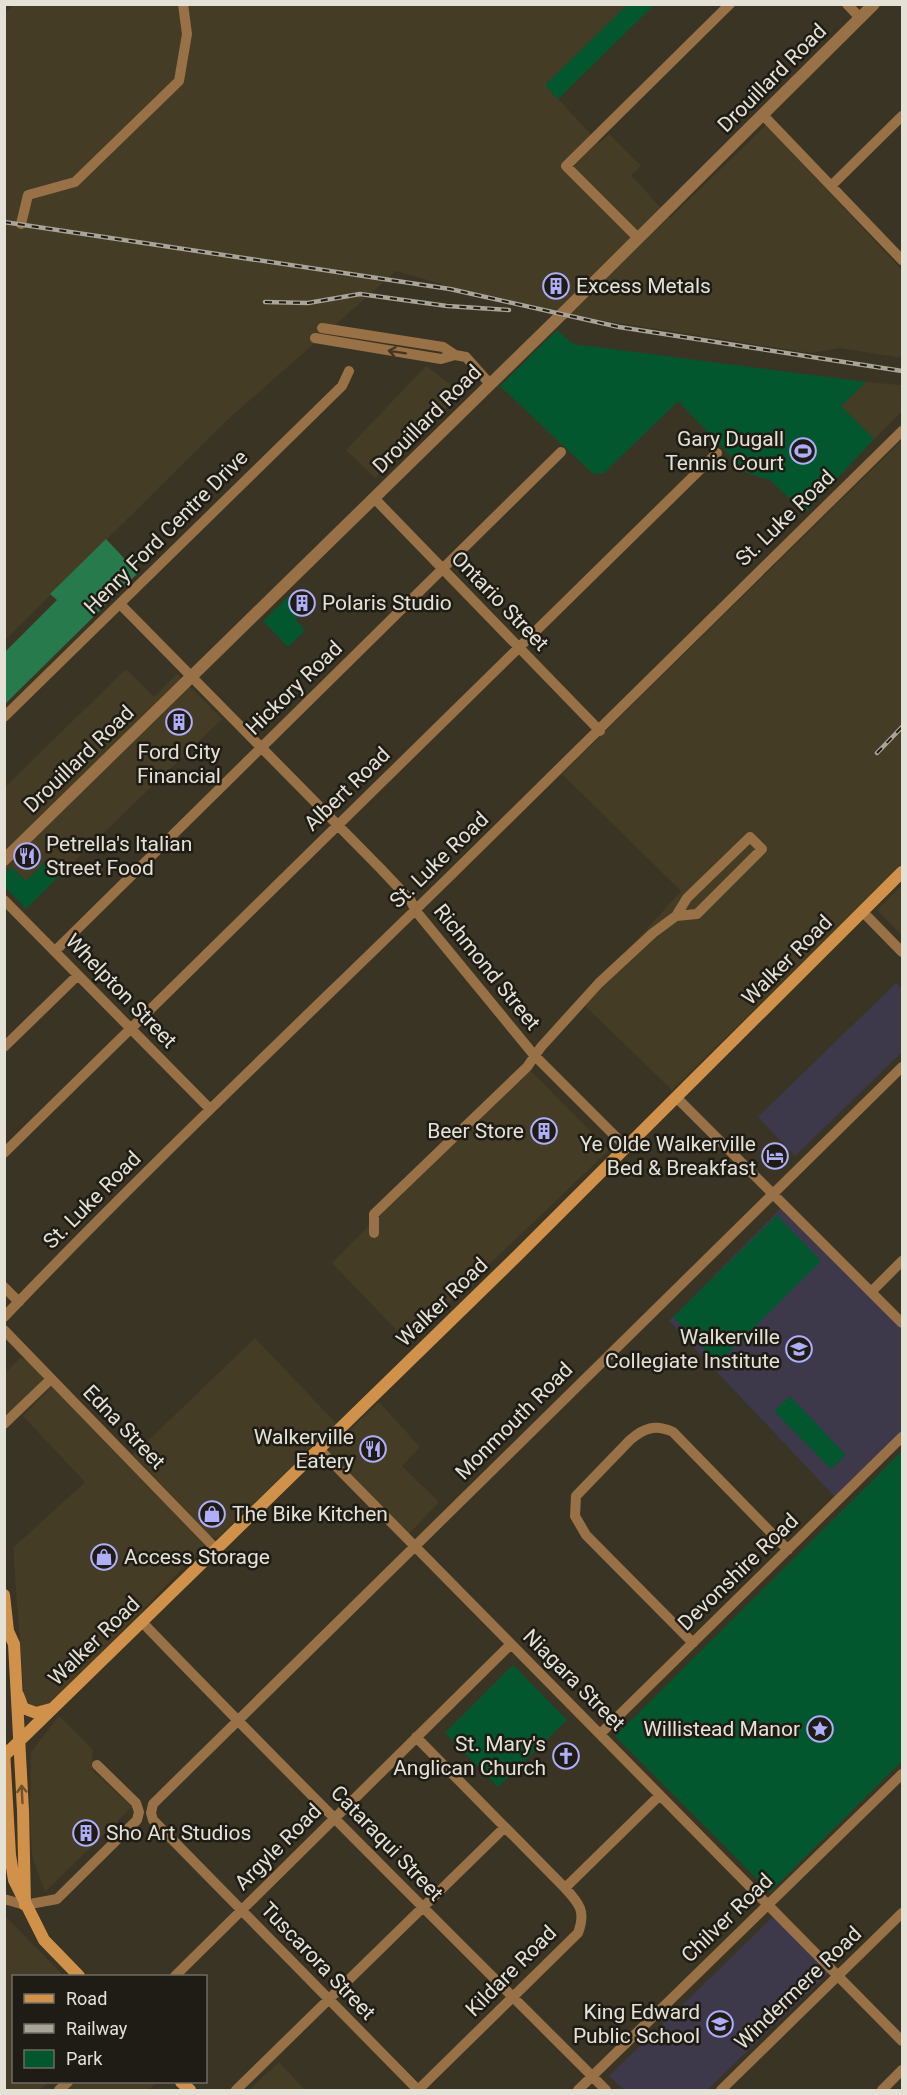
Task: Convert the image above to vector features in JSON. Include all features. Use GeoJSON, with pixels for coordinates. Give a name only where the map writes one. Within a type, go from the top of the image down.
{"type":"FeatureCollection","features":[{"type":"Feature","properties":{"kind":"main road","name":"Walker Road"},"geometry":{"type":"LineString","coordinates":[[5,1756],[903,872]]}},
{"type":"Feature","properties":{"kind":"main road"},"geometry":{"type":"LineString","coordinates":[[4,1595],[6,1636],[14,1644],[25,1905]]}},
{"type":"Feature","properties":{"kind":"main road"},"geometry":{"type":"LineString","coordinates":[[16,1690],[23,1708],[36,1713],[52,1709]]}},
{"type":"Feature","properties":{"kind":"main road"},"geometry":{"type":"LineString","coordinates":[[4,1750],[6,1803],[14,1880],[44,1940],[77,1975]]}},
{"type":"Feature","properties":{"kind":"street"},"geometry":{"type":"LineString","coordinates":[[21,224],[28,195],[75,182],[179,81],[187,34],[183,4]]}},
{"type":"Feature","properties":{"kind":"street"},"geometry":{"type":"LineString","coordinates":[[638,238],[566,166],[730,4]]}},
{"type":"Feature","properties":{"kind":"street"},"geometry":{"type":"LineString","coordinates":[[847,4],[860,18]]}},
{"type":"Feature","properties":{"kind":"street","name":"Drouillard Road"},"geometry":{"type":"LineString","coordinates":[[4,860],[874,4]]}},
{"type":"Feature","properties":{"kind":"street"},"geometry":{"type":"LineString","coordinates":[[763,115],[903,260]]}},
{"type":"Feature","properties":{"kind":"street"},"geometry":{"type":"LineString","coordinates":[[831,186],[903,116]]}},
{"type":"Feature","properties":{"kind":"street"},"geometry":{"type":"LineString","coordinates":[[322,328],[443,347],[455,355],[466,357],[490,384]]}},
{"type":"Feature","properties":{"kind":"street"},"geometry":{"type":"LineString","coordinates":[[315,338],[441,359],[455,355]]}},
{"type":"Feature","properties":{"kind":"street","name":"Henry Ford Centre Drive"},"geometry":{"type":"LineString","coordinates":[[4,717],[342,386],[349,371]]}},
{"type":"Feature","properties":{"kind":"street","name":"St. Luke Road"},"geometry":{"type":"LineString","coordinates":[[4,1317],[210,1109],[600,731],[666,663],[903,431]]}},
{"type":"Feature","properties":{"kind":"street","name":"Hickory Road"},"geometry":{"type":"LineString","coordinates":[[55,951],[561,452]]}},
{"type":"Feature","properties":{"kind":"street","name":"Albert Road"},"geometry":{"type":"LineString","coordinates":[[4,1153],[717,453]]}},
{"type":"Feature","properties":{"kind":"street","name":"Ontario Street"},"geometry":{"type":"LineString","coordinates":[[374,498],[600,731]]}},
{"type":"Feature","properties":{"kind":"street","name":"Richmond Street"},"geometry":{"type":"LineString","coordinates":[[120,604],[411,901],[534,1055],[626,1147]]}},
{"type":"Feature","properties":{"kind":"street"},"geometry":{"type":"LineString","coordinates":[[374,1233],[374,1214],[527,1067],[534,1055],[599,983],[653,933],[676,916],[687,898],[750,837],[762,849],[697,914],[676,916]]}},
{"type":"Feature","properties":{"kind":"street","name":"Whelpton Street"},"geometry":{"type":"LineString","coordinates":[[4,900],[210,1109]]}},
{"type":"Feature","properties":{"kind":"street"},"geometry":{"type":"LineString","coordinates":[[863,912],[903,952]]}},
{"type":"Feature","properties":{"kind":"street"},"geometry":{"type":"LineString","coordinates":[[4,1047],[78,975]]}},
{"type":"Feature","properties":{"kind":"street","name":"Monmouth Road"},"geometry":{"type":"LineString","coordinates":[[153,1804],[772,1193],[903,1067]]}},
{"type":"Feature","properties":{"kind":"street"},"geometry":{"type":"LineString","coordinates":[[676,1097],[903,1323]]}},
{"type":"Feature","properties":{"kind":"street"},"geometry":{"type":"LineString","coordinates":[[871,1292],[903,1261]]}},
{"type":"Feature","properties":{"kind":"street"},"geometry":{"type":"LineString","coordinates":[[4,1287],[19,1302]]}},
{"type":"Feature","properties":{"kind":"street","name":"Edna Street"},"geometry":{"type":"LineString","coordinates":[[4,1330],[216,1550]]}},
{"type":"Feature","properties":{"kind":"street"},"geometry":{"type":"LineString","coordinates":[[4,1424],[51,1379]]}},
{"type":"Feature","properties":{"kind":"street"},"geometry":{"type":"LineString","coordinates":[[693,1643],[586,1535],[575,1516],[576,1496],[630,1440],[651,1427],[662,1427],[673,1432],[788,1550]]}},
{"type":"Feature","properties":{"kind":"street","name":"Devonshire Road"},"geometry":{"type":"LineString","coordinates":[[600,1734],[903,1437]]}},
{"type":"Feature","properties":{"kind":"street","name":"Niagara Street"},"geometry":{"type":"LineString","coordinates":[[319,1449],[903,2041]]}},
{"type":"Feature","properties":{"kind":"street","name":"Cataraqui Street"},"geometry":{"type":"LineString","coordinates":[[141,1622],[422,1908],[606,2091]]}},
{"type":"Feature","properties":{"kind":"street","name":"Argyle Road"},"geometry":{"type":"LineString","coordinates":[[177,1975],[511,1644]]}},
{"type":"Feature","properties":{"kind":"street","name":"Kildare Road"},"geometry":{"type":"LineString","coordinates":[[416,1737],[565,1888],[574,1898],[582,1913],[578,1933],[418,2091]]}},
{"type":"Feature","properties":{"kind":"street"},"geometry":{"type":"LineString","coordinates":[[4,1899],[25,1905],[57,1899],[137,1820],[139,1812],[136,1803],[97,1765]]}},
{"type":"Feature","properties":{"kind":"street","name":"Chilver Road"},"geometry":{"type":"LineString","coordinates":[[578,2091],[903,1774]]}},
{"type":"Feature","properties":{"kind":"street"},"geometry":{"type":"LineString","coordinates":[[565,1888],[660,1795]]}},
{"type":"Feature","properties":{"kind":"street","name":"Tuscarora Street"},"geometry":{"type":"LineString","coordinates":[[153,1804],[150,1812],[153,1820],[418,2091]]}},
{"type":"Feature","properties":{"kind":"street"},"geometry":{"type":"LineString","coordinates":[[236,2091],[505,1827]]}},
{"type":"Feature","properties":{"kind":"street","name":"Windermere Road"},"geometry":{"type":"LineString","coordinates":[[722,2091],[903,1913]]}},
{"type":"Feature","properties":{"kind":"street"},"geometry":{"type":"LineString","coordinates":[[882,2091],[903,2070]]}},
{"type":"Feature","properties":{"kind":"shaded area"},"geometry":{"type":"Polygon","coordinates":[[[14,5],[654,5],[558,99],[599,143],[609,134],[641,166],[631,175],[670,218],[766,125],[902,270],[902,358],[840,348],[811,353],[575,316],[462,290],[396,271],[223,424],[5,640],[4,14],[14,5]]]}},
{"type":"Feature","properties":{"kind":"shaded area"},"geometry":{"type":"Polygon","coordinates":[[[426,366],[462,393],[375,478],[346,450],[426,366]]]}},
{"type":"Feature","properties":{"kind":"shaded area"},"geometry":{"type":"Polygon","coordinates":[[[866,382],[902,385],[902,411],[874,439],[841,406],[866,382]]]}},
{"type":"Feature","properties":{"kind":"shaded area"},"geometry":{"type":"Polygon","coordinates":[[[902,440],[902,865],[672,1090],[581,1002],[681,891],[562,774],[902,440]]]}},
{"type":"Feature","properties":{"kind":"shaded area"},"geometry":{"type":"Polygon","coordinates":[[[126,669],[154,697],[177,674],[222,719],[59,876],[46,861],[26,881],[11,867],[5,874],[5,787],[126,669]]]}},
{"type":"Feature","properties":{"kind":"shaded area"},"geometry":{"type":"Polygon","coordinates":[[[902,885],[902,935],[877,910],[902,885]]]}},
{"type":"Feature","properties":{"kind":"shaded area"},"geometry":{"type":"Polygon","coordinates":[[[896,983],[902,989],[902,1052],[795,1156],[758,1117],[896,983]]]}},
{"type":"Feature","properties":{"kind":"shaded area"},"geometry":{"type":"Polygon","coordinates":[[[527,1067],[609,1150],[408,1342],[332,1263],[527,1067]]]}},
{"type":"Feature","properties":{"kind":"shaded area","name":"Walkerville Collegiate Institute"},"geometry":{"type":"Polygon","coordinates":[[[783,1206],[902,1329],[902,1432],[836,1498],[669,1321],[783,1206]]]}},
{"type":"Feature","properties":{"kind":"shaded area"},"geometry":{"type":"Polygon","coordinates":[[[255,1338],[336,1423],[216,1538],[210,1536],[133,1455],[255,1338]]]}},
{"type":"Feature","properties":{"kind":"shaded area"},"geometry":{"type":"Polygon","coordinates":[[[20,1358],[27,1360],[36,1368],[46,1384],[5,1424],[5,1373],[20,1358]]]}},
{"type":"Feature","properties":{"kind":"shaded area","name":"Access Storage"},"geometry":{"type":"Polygon","coordinates":[[[52,1386],[205,1545],[107,1647],[47,1706],[39,1709],[32,1707],[24,1697],[13,1548],[85,1482],[23,1416],[52,1386]]]}},
{"type":"Feature","properties":{"kind":"shaded area"},"geometry":{"type":"Polygon","coordinates":[[[379,1402],[420,1447],[402,1466],[439,1502],[405,1538],[324,1455],[379,1402]]]}},
{"type":"Feature","properties":{"kind":"shaded area"},"geometry":{"type":"Polygon","coordinates":[[[59,1716],[93,1750],[92,1770],[132,1807],[45,1892],[32,1856],[31,1752],[59,1716]]]}},
{"type":"Feature","properties":{"kind":"shaded area","name":"King Edward Public School"},"geometry":{"type":"Polygon","coordinates":[[[776,1914],[831,1971],[707,2090],[624,2090],[609,2076],[776,1914]]]}},
{"type":"Feature","properties":{"kind":"shaded area"},"geometry":{"type":"Polygon","coordinates":[[[4,1915],[63,1975],[12,1975],[12,2083],[48,2083],[40,2090],[5,2090],[4,1915]]]}},
{"type":"Feature","properties":{"kind":"shaded area"},"geometry":{"type":"Polygon","coordinates":[[[279,2062],[305,2090],[249,2090],[279,2062]]]}},
{"type":"Feature","properties":{"kind":"shaded area"},"geometry":{"type":"Polygon","coordinates":[[[67,2083],[157,2083],[148,2090],[59,2090],[67,2083]]]}},
{"type":"Feature","properties":{"kind":"green space"},"geometry":{"type":"Polygon","coordinates":[[[627,5],[654,5],[558,99],[545,85],[627,5]]]}},
{"type":"Feature","properties":{"kind":"green space"},"geometry":{"type":"Polygon","coordinates":[[[557,330],[573,344],[866,382],[841,406],[874,439],[805,513],[770,480],[747,473],[678,401],[604,473],[593,474],[500,386],[557,330]]]}},
{"type":"Feature","properties":{"kind":"green space"},"geometry":{"type":"Polygon","coordinates":[[[106,539],[138,573],[5,704],[5,652],[57,600],[50,594],[106,539]]]}},
{"type":"Feature","properties":{"kind":"green space"},"geometry":{"type":"Polygon","coordinates":[[[289,596],[304,612],[295,619],[305,630],[288,647],[263,621],[289,596]]]}},
{"type":"Feature","properties":{"kind":"green space"},"geometry":{"type":"Polygon","coordinates":[[[46,861],[59,876],[26,909],[5,887],[5,874],[11,867],[26,881],[46,861]]]}},
{"type":"Feature","properties":{"kind":"green space"},"geometry":{"type":"Polygon","coordinates":[[[777,1215],[821,1261],[718,1363],[673,1317],[777,1215]]]}},
{"type":"Feature","properties":{"kind":"green space"},"geometry":{"type":"Polygon","coordinates":[[[790,1396],[846,1455],[831,1469],[774,1411],[790,1396]]]}},
{"type":"Feature","properties":{"kind":"green space"},"geometry":{"type":"Polygon","coordinates":[[[902,1451],[902,1761],[770,1892],[615,1736],[902,1451]]]}},
{"type":"Feature","properties":{"kind":"green space"},"geometry":{"type":"Polygon","coordinates":[[[513,1665],[567,1720],[498,1787],[445,1733],[513,1665]]]}},
{"type":"Feature","properties":{"kind":"railway"},"geometry":{"type":"LineString","coordinates":[[4,222],[450,289],[619,327],[902,371]]}},
{"type":"Feature","properties":{"kind":"railway"},"geometry":{"type":"LineString","coordinates":[[265,302],[308,303],[360,294],[447,306],[509,310]]}},
{"type":"Feature","properties":{"kind":"railway"},"geometry":{"type":"LineString","coordinates":[[877,753],[902,727]]}},
{"type":"Feature","properties":{"kind":"place","name":"Excess Metals"},"geometry":{"type":"Point","coordinates":[556,286]}},
{"type":"Feature","properties":{"kind":"place","name":"Gary Dugall Tennis Court"},"geometry":{"type":"Point","coordinates":[803,451]}},
{"type":"Feature","properties":{"kind":"place","name":"Polaris Studio"},"geometry":{"type":"Point","coordinates":[302,603]}},
{"type":"Feature","properties":{"kind":"place","name":"Ford City Financial"},"geometry":{"type":"Point","coordinates":[179,722]}},
{"type":"Feature","properties":{"kind":"place","name":"Petrella's Italian Street Food"},"geometry":{"type":"Point","coordinates":[27,856]}},
{"type":"Feature","properties":{"kind":"place","name":"Beer Store"},"geometry":{"type":"Point","coordinates":[544,1131]}},
{"type":"Feature","properties":{"kind":"place","name":"Ye Olde Walkerville Bed & Breakfast"},"geometry":{"type":"Point","coordinates":[775,1156]}},
{"type":"Feature","properties":{"kind":"place","name":"Walkerville Collegiate Institute"},"geometry":{"type":"Point","coordinates":[799,1349]}},
{"type":"Feature","properties":{"kind":"place","name":"Walkerville Eatery"},"geometry":{"type":"Point","coordinates":[373,1449]}},
{"type":"Feature","properties":{"kind":"place","name":"The Bike Kitchen"},"geometry":{"type":"Point","coordinates":[212,1514]}},
{"type":"Feature","properties":{"kind":"place","name":"Access Storage"},"geometry":{"type":"Point","coordinates":[104,1557]}},
{"type":"Feature","properties":{"kind":"place","name":"Willistead Manor"},"geometry":{"type":"Point","coordinates":[820,1729]}},
{"type":"Feature","properties":{"kind":"place","name":"St. Mary's Anglican Church"},"geometry":{"type":"Point","coordinates":[566,1756]}},
{"type":"Feature","properties":{"kind":"place","name":"Sho Art Studios"},"geometry":{"type":"Point","coordinates":[86,1833]}},
{"type":"Feature","properties":{"kind":"place","name":"King Edward Public School"},"geometry":{"type":"Point","coordinates":[720,2024]}}]}
